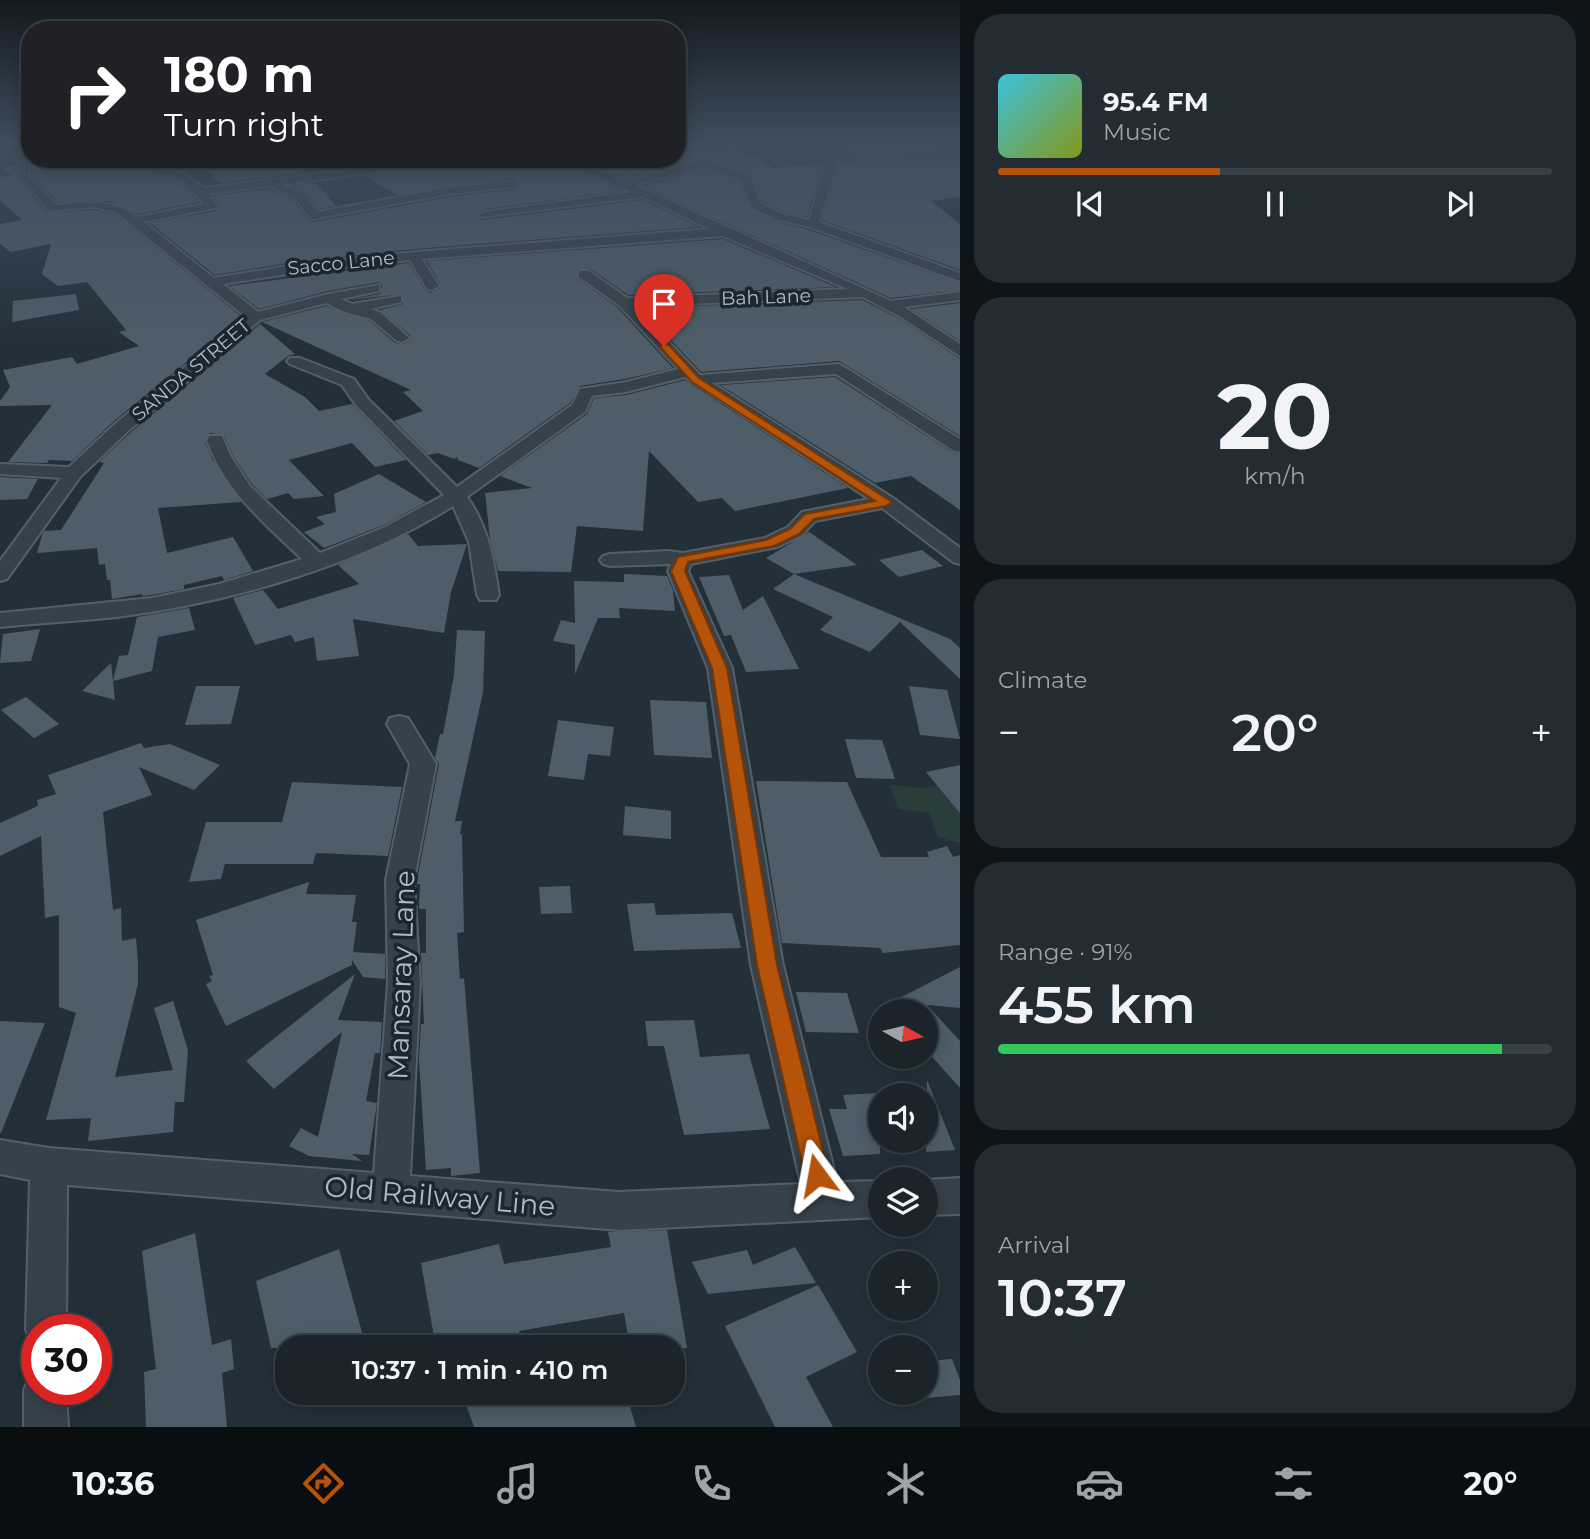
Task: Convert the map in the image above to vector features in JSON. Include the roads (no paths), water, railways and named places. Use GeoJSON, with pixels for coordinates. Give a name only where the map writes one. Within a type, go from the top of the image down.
{"type":"FeatureCollection","features":[{"type":"Feature","properties":{"kind":"street","name":"SANDA STREET"},"geometry":{"type":"LineString","coordinates":[[0,575],[74,473],[122,427],[255,317],[123,211]]}},
{"type":"Feature","properties":{"kind":"street"},"geometry":{"type":"LineString","coordinates":[[134,221],[177,211]]}},
{"type":"Feature","properties":{"kind":"street"},"geometry":{"type":"LineString","coordinates":[[312,211],[318,218],[357,211]]}},
{"type":"Feature","properties":{"kind":"street"},"geometry":{"type":"LineString","coordinates":[[485,215],[522,211]]}},
{"type":"Feature","properties":{"kind":"street"},"geometry":{"type":"LineString","coordinates":[[679,211],[867,292],[956,346]]}},
{"type":"Feature","properties":{"kind":"street"},"geometry":{"type":"LineString","coordinates":[[765,211],[779,217],[813,224],[960,277]]}},
{"type":"Feature","properties":{"kind":"street"},"geometry":{"type":"LineString","coordinates":[[813,224],[817,211]]}},
{"type":"Feature","properties":{"kind":"street","name":"Sacco Lane"},"geometry":{"type":"LineString","coordinates":[[210,283],[260,272],[414,256],[547,243],[725,232]]}},
{"type":"Feature","properties":{"kind":"street"},"geometry":{"type":"LineString","coordinates":[[414,256],[432,286]]}},
{"type":"Feature","properties":{"kind":"street"},"geometry":{"type":"LineString","coordinates":[[584,274],[624,302],[691,376],[886,502],[960,558]]}},
{"type":"Feature","properties":{"kind":"street"},"geometry":{"type":"LineString","coordinates":[[255,317],[374,288]]}},
{"type":"Feature","properties":{"kind":"street","name":"Bah Lane"},"geometry":{"type":"LineString","coordinates":[[624,302],[867,292]]}},
{"type":"Feature","properties":{"kind":"street"},"geometry":{"type":"LineString","coordinates":[[889,305],[960,296]]}},
{"type":"Feature","properties":{"kind":"street"},"geometry":{"type":"LineString","coordinates":[[328,298],[350,309],[396,299]]}},
{"type":"Feature","properties":{"kind":"street"},"geometry":{"type":"LineString","coordinates":[[356,308],[376,316],[402,338]]}},
{"type":"Feature","properties":{"kind":"street"},"geometry":{"type":"LineString","coordinates":[[295,361],[348,383],[362,402],[456,496],[468,511],[483,548],[488,595]]}},
{"type":"Feature","properties":{"kind":"street"},"geometry":{"type":"LineString","coordinates":[[0,620],[119,610],[237,587],[316,561],[394,530],[456,496],[579,408],[586,392],[691,376],[839,369],[960,447]]}},
{"type":"Feature","properties":{"kind":"street"},"geometry":{"type":"LineString","coordinates":[[216,440],[220,455],[260,509],[316,561]]}},
{"type":"Feature","properties":{"kind":"street"},"geometry":{"type":"LineString","coordinates":[[0,469],[74,473]]}},
{"type":"Feature","properties":{"kind":"street"},"geometry":{"type":"LineString","coordinates":[[680,565],[770,543],[795,531],[809,516],[886,502]]}},
{"type":"Feature","properties":{"kind":"street"},"geometry":{"type":"LineString","coordinates":[[610,560],[668,557],[680,565],[720,668],[767,965],[823,1201]]}},
{"type":"Feature","properties":{"kind":"street","name":"Mansaray Lane"},"geometry":{"type":"LineString","coordinates":[[391,1192],[404,983],[400,880],[422,764],[399,724]]}},
{"type":"Feature","properties":{"kind":"street","name":"Old Railway Line"},"geometry":{"type":"LineString","coordinates":[[0,1157],[49,1166],[619,1211],[868,1199]]}},
{"type":"Feature","properties":{"kind":"street"},"geometry":{"type":"LineString","coordinates":[[46,1314],[49,1166]]}},
{"type":"Feature","properties":{"kind":"street"},"geometry":{"type":"LineString","coordinates":[[938,1197],[960,1196]]}},
{"type":"Feature","properties":{"kind":"street"},"geometry":{"type":"LineString","coordinates":[[45,1405],[46,1427]]}}]}
